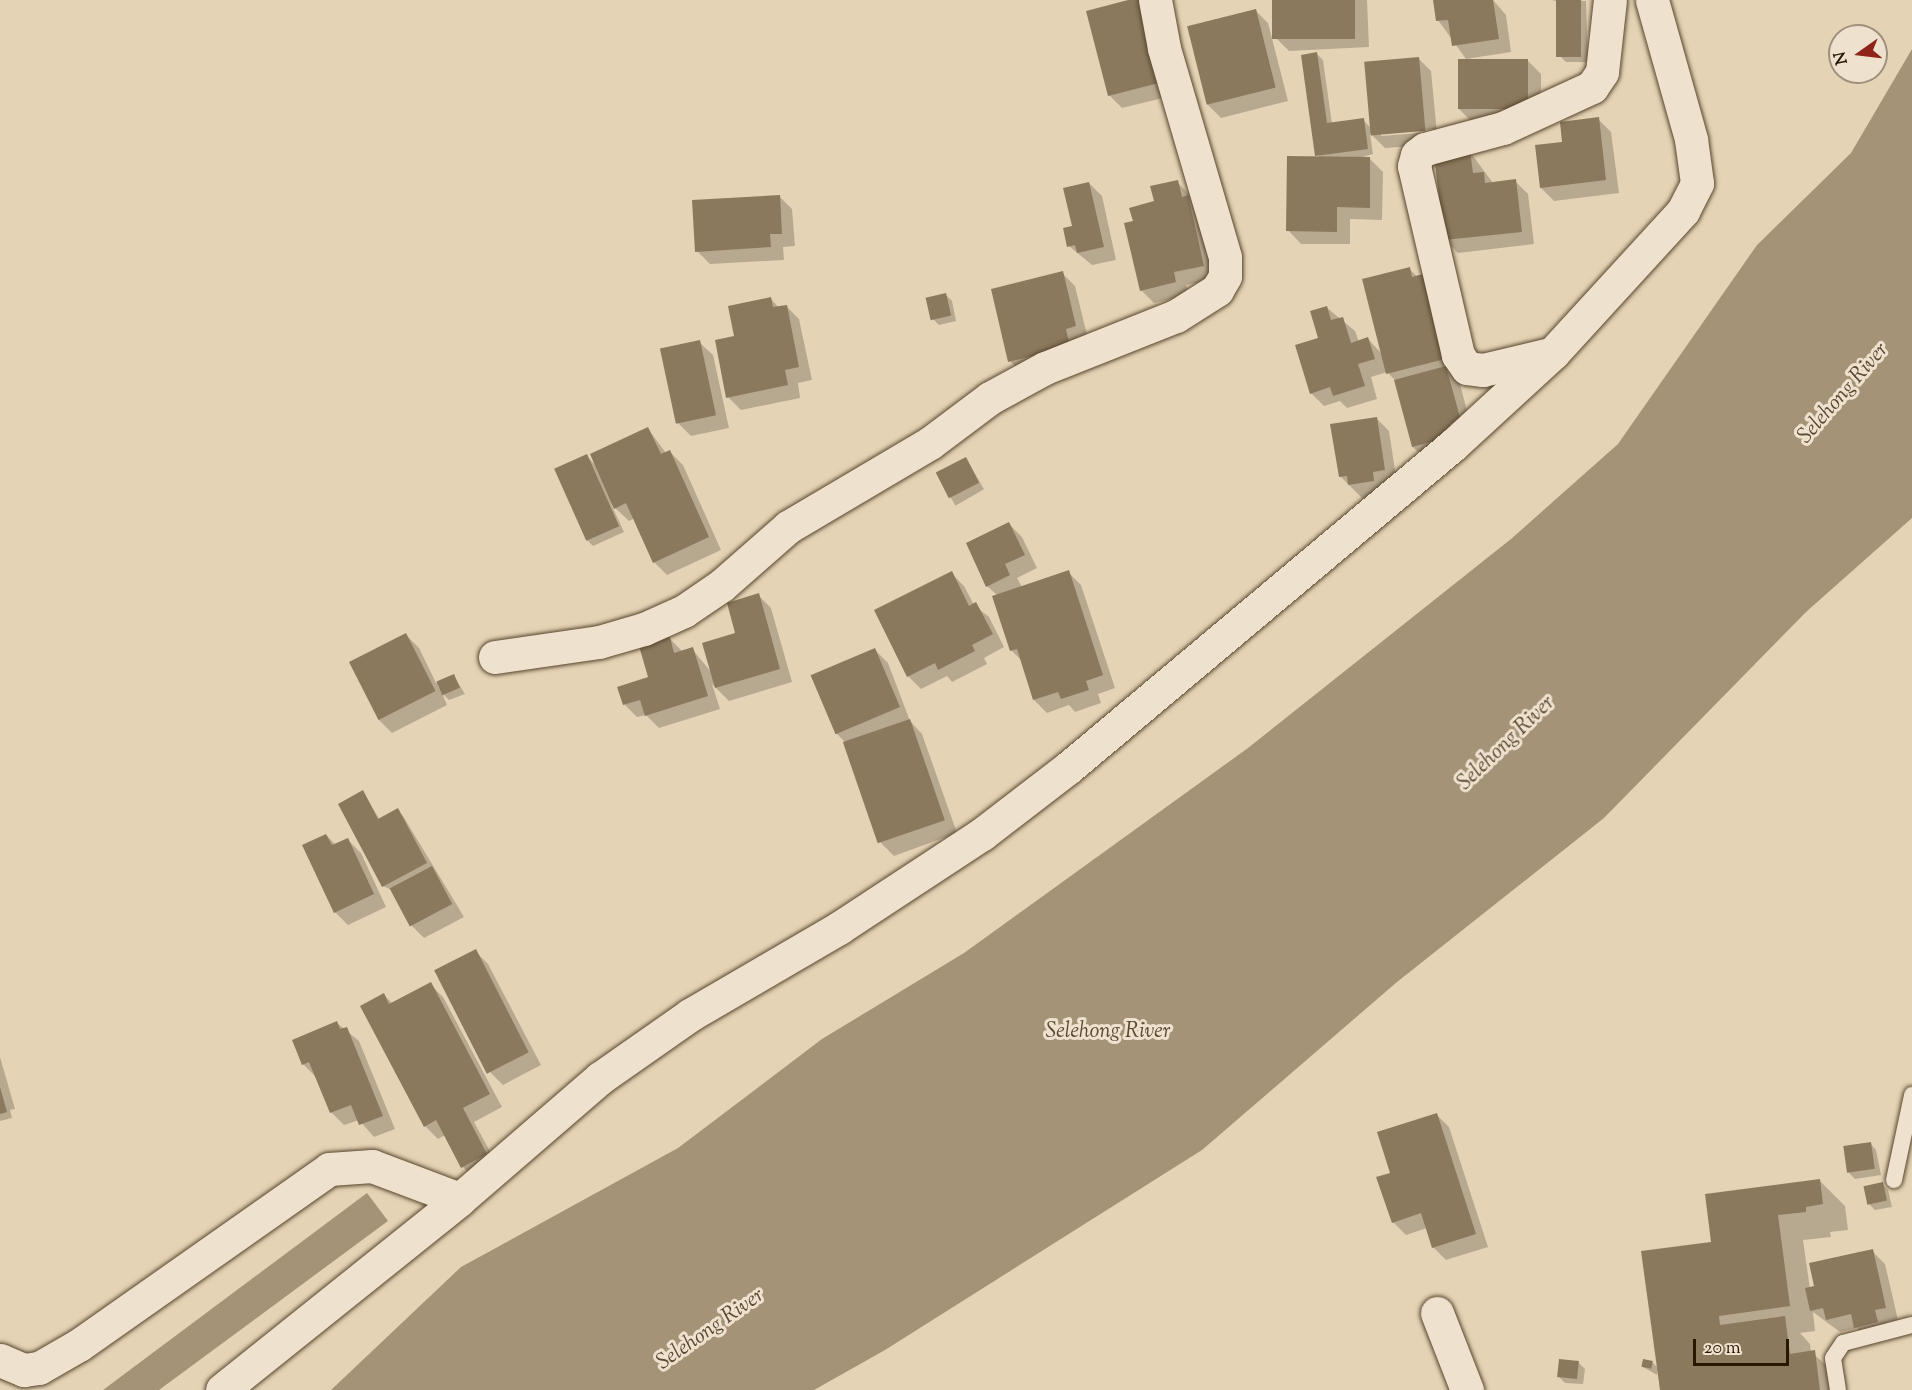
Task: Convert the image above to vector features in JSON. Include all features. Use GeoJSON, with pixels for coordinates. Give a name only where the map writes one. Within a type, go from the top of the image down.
{"type":"FeatureCollection","features":[{"type":"Feature","properties":{"kind":"street"},"geometry":{"type":"LineString","coordinates":[[495,657],[599,642],[644,629],[684,611],[722,585],[788,528],[930,442],[990,398],[1046,368],[1176,316],[1217,290],[1226,276],[1225,257],[1164,48],[1155,0]]}},
{"type":"Feature","properties":{"kind":"street"},"geometry":{"type":"LineString","coordinates":[[1553,353],[1483,370],[1467,368],[1458,354],[1414,166],[1417,155],[1425,149],[1503,128],[1592,87],[1602,72],[1610,0]]}},
{"type":"Feature","properties":{"kind":"street"},"geometry":{"type":"LineString","coordinates":[[222,1390],[460,1199],[600,1078],[690,1015],[848,921],[982,834],[1034,794],[1444,452],[1553,353],[1683,211],[1697,183],[1691,139],[1652,0]]}},
{"type":"Feature","properties":{"kind":"street"},"geometry":{"type":"LineString","coordinates":[[0,1360],[24,1370],[39,1368],[79,1345],[329,1169],[372,1166],[460,1199]]}},
{"type":"Feature","properties":{"kind":"street"},"geometry":{"type":"LineString","coordinates":[[1437,1313],[1467,1390]]}},
{"type":"Feature","properties":{"kind":"lane"},"geometry":{"type":"LineString","coordinates":[[1894,1180],[1912,1095]]}},
{"type":"Feature","properties":{"kind":"lane"},"geometry":{"type":"LineString","coordinates":[[1838,1390],[1833,1358],[1843,1343],[1912,1325]]}},
{"type":"Feature","properties":{"kind":"water","name":"Selehong River"},"geometry":{"type":"Polygon","coordinates":[[[1912,49],[1912,518],[1806,612],[1604,818],[1397,982],[1202,1150],[885,1350],[814,1390],[331,1390],[461,1267],[678,1148],[822,1039],[964,953],[1248,748],[1511,539],[1618,444],[1757,245],[1851,153],[1912,49]]]}},
{"type":"Feature","properties":{"kind":"water"},"geometry":{"type":"Polygon","coordinates":[[[367,1193],[388,1221],[159,1390],[103,1390],[367,1193]]]}},
{"type":"Feature","properties":{"kind":"building"},"geometry":{"type":"Polygon","coordinates":[[[1128,0],[1142,0],[1163,82],[1108,96],[1086,11],[1128,0]]]}},
{"type":"Feature","properties":{"kind":"building"},"geometry":{"type":"Polygon","coordinates":[[[1272,0],[1355,0],[1355,39],[1272,39],[1272,0]]]}},
{"type":"Feature","properties":{"kind":"building"},"geometry":{"type":"Polygon","coordinates":[[[1433,0],[1493,0],[1499,39],[1452,46],[1448,20],[1436,21],[1433,0]]]}},
{"type":"Feature","properties":{"kind":"building"},"geometry":{"type":"Polygon","coordinates":[[[1556,0],[1581,0],[1581,57],[1556,57],[1556,0]]]}},
{"type":"Feature","properties":{"kind":"building"},"geometry":{"type":"Polygon","coordinates":[[[1256,9],[1276,88],[1207,105],[1187,26],[1256,9]]]}},
{"type":"Feature","properties":{"kind":"building"},"geometry":{"type":"Polygon","coordinates":[[[1317,52],[1327,123],[1364,118],[1368,149],[1315,156],[1301,55],[1317,52]]]}},
{"type":"Feature","properties":{"kind":"building"},"geometry":{"type":"Polygon","coordinates":[[[1419,57],[1425,131],[1371,136],[1364,62],[1419,57]]]}},
{"type":"Feature","properties":{"kind":"building"},"geometry":{"type":"Polygon","coordinates":[[[1458,59],[1528,59],[1528,109],[1458,109],[1458,59]]]}},
{"type":"Feature","properties":{"kind":"building"},"geometry":{"type":"Polygon","coordinates":[[[1599,117],[1606,180],[1540,188],[1535,145],[1562,142],[1560,122],[1599,117]]]}},
{"type":"Feature","properties":{"kind":"building"},"geometry":{"type":"Polygon","coordinates":[[[1470,151],[1473,173],[1484,172],[1485,183],[1516,179],[1522,232],[1444,240],[1434,155],[1470,151]]]}},
{"type":"Feature","properties":{"kind":"building"},"geometry":{"type":"Polygon","coordinates":[[[1287,156],[1370,157],[1370,208],[1337,207],[1337,232],[1286,231],[1287,156]]]}},
{"type":"Feature","properties":{"kind":"building"},"geometry":{"type":"Polygon","coordinates":[[[1178,180],[1182,197],[1188,195],[1204,266],[1174,272],[1176,282],[1140,291],[1124,223],[1133,221],[1129,208],[1154,201],[1150,186],[1178,180]]]}},
{"type":"Feature","properties":{"kind":"building"},"geometry":{"type":"Polygon","coordinates":[[[1089,182],[1104,247],[1077,253],[1075,245],[1067,247],[1063,228],[1072,226],[1063,188],[1089,182]]]}},
{"type":"Feature","properties":{"kind":"building"},"geometry":{"type":"Polygon","coordinates":[[[780,195],[782,234],[770,234],[771,247],[695,252],[692,200],[780,195]]]}},
{"type":"Feature","properties":{"kind":"building"},"geometry":{"type":"Polygon","coordinates":[[[1410,267],[1412,277],[1423,274],[1445,359],[1386,374],[1362,279],[1410,267]]]}},
{"type":"Feature","properties":{"kind":"building"},"geometry":{"type":"Polygon","coordinates":[[[1063,271],[1076,326],[1066,329],[1070,347],[1008,362],[991,289],[1063,271]]]}},
{"type":"Feature","properties":{"kind":"building"},"geometry":{"type":"Polygon","coordinates":[[[946,293],[951,315],[931,320],[926,298],[946,293]]]}},
{"type":"Feature","properties":{"kind":"building"},"geometry":{"type":"Polygon","coordinates":[[[771,297],[773,307],[787,305],[799,367],[785,370],[788,385],[726,398],[715,340],[734,336],[728,306],[771,297]]]}},
{"type":"Feature","properties":{"kind":"building"},"geometry":{"type":"Polygon","coordinates":[[[1327,306],[1331,320],[1343,317],[1351,343],[1368,337],[1375,359],[1358,364],[1365,386],[1333,396],[1330,387],[1310,394],[1295,345],[1318,338],[1310,311],[1327,306]]]}},
{"type":"Feature","properties":{"kind":"building"},"geometry":{"type":"Polygon","coordinates":[[[700,340],[716,415],[676,424],[660,349],[700,340]]]}},
{"type":"Feature","properties":{"kind":"building"},"geometry":{"type":"Polygon","coordinates":[[[1446,366],[1461,421],[1450,424],[1454,436],[1412,447],[1394,380],[1446,366]]]}},
{"type":"Feature","properties":{"kind":"building"},"geometry":{"type":"Polygon","coordinates":[[[1377,417],[1385,470],[1373,472],[1374,481],[1348,485],[1347,476],[1339,477],[1330,424],[1377,417]]]}},
{"type":"Feature","properties":{"kind":"building"},"geometry":{"type":"Polygon","coordinates":[[[648,427],[661,454],[670,450],[709,537],[653,563],[626,503],[614,509],[590,454],[648,427]]]}},
{"type":"Feature","properties":{"kind":"building"},"geometry":{"type":"Polygon","coordinates":[[[587,454],[619,526],[586,541],[554,469],[587,454]]]}},
{"type":"Feature","properties":{"kind":"building"},"geometry":{"type":"Polygon","coordinates":[[[966,457],[979,483],[949,498],[936,472],[966,457]]]}},
{"type":"Feature","properties":{"kind":"building"},"geometry":{"type":"Polygon","coordinates":[[[1009,522],[1025,555],[1005,564],[1010,575],[986,587],[966,543],[1009,522]]]}},
{"type":"Feature","properties":{"kind":"building"},"geometry":{"type":"Polygon","coordinates":[[[1069,570],[1103,675],[1086,681],[1089,690],[1061,699],[1058,692],[1033,700],[1017,649],[1010,651],[992,596],[1069,570]]]}},
{"type":"Feature","properties":{"kind":"building"},"geometry":{"type":"Polygon","coordinates":[[[952,571],[969,606],[976,602],[993,634],[972,645],[975,651],[938,670],[935,663],[907,677],[874,610],[952,571]]]}},
{"type":"Feature","properties":{"kind":"building"},"geometry":{"type":"Polygon","coordinates":[[[759,593],[780,669],[715,688],[702,643],[735,633],[727,603],[759,593]]]}},
{"type":"Feature","properties":{"kind":"building"},"geometry":{"type":"Polygon","coordinates":[[[406,633],[436,691],[378,720],[349,662],[406,633]]]}},
{"type":"Feature","properties":{"kind":"building"},"geometry":{"type":"Polygon","coordinates":[[[670,637],[674,653],[693,647],[708,696],[645,716],[640,700],[623,705],[617,687],[648,677],[639,646],[670,637]]]}},
{"type":"Feature","properties":{"kind":"building"},"geometry":{"type":"Polygon","coordinates":[[[875,648],[900,707],[836,734],[811,675],[875,648]]]}},
{"type":"Feature","properties":{"kind":"building"},"geometry":{"type":"Polygon","coordinates":[[[454,674],[460,688],[442,695],[437,681],[454,674]]]}},
{"type":"Feature","properties":{"kind":"building"},"geometry":{"type":"Polygon","coordinates":[[[910,719],[945,820],[878,843],[843,742],[910,719]]]}},
{"type":"Feature","properties":{"kind":"building"},"geometry":{"type":"Polygon","coordinates":[[[363,790],[378,819],[398,808],[427,863],[382,887],[338,804],[363,790]]]}},
{"type":"Feature","properties":{"kind":"building"},"geometry":{"type":"Polygon","coordinates":[[[326,834],[332,845],[348,838],[374,894],[334,913],[302,845],[326,834]]]}},
{"type":"Feature","properties":{"kind":"building"},"geometry":{"type":"Polygon","coordinates":[[[432,866],[452,904],[410,927],[390,889],[432,866]]]}},
{"type":"Feature","properties":{"kind":"building"},"geometry":{"type":"Polygon","coordinates":[[[476,949],[529,1052],[487,1074],[434,970],[476,949]]]}},
{"type":"Feature","properties":{"kind":"building"},"geometry":{"type":"Polygon","coordinates":[[[431,982],[490,1094],[463,1108],[487,1154],[461,1168],[436,1120],[424,1127],[360,1006],[384,993],[389,1004],[431,982]]]}},
{"type":"Feature","properties":{"kind":"building"},"geometry":{"type":"Polygon","coordinates":[[[337,1021],[340,1029],[347,1027],[383,1116],[359,1125],[351,1105],[330,1113],[309,1062],[302,1065],[292,1040],[337,1021]]]}},
{"type":"Feature","properties":{"kind":"building"},"geometry":{"type":"Polygon","coordinates":[[[0,1087],[7,1112],[0,1114],[0,1087]]]}},
{"type":"Feature","properties":{"kind":"building"},"geometry":{"type":"Polygon","coordinates":[[[1437,1113],[1476,1234],[1432,1248],[1421,1213],[1392,1223],[1376,1177],[1390,1173],[1377,1132],[1437,1113]]]}},
{"type":"Feature","properties":{"kind":"building"},"geometry":{"type":"Polygon","coordinates":[[[1871,1142],[1875,1169],[1847,1173],[1843,1146],[1871,1142]]]}},
{"type":"Feature","properties":{"kind":"building"},"geometry":{"type":"Polygon","coordinates":[[[1820,1179],[1823,1204],[1806,1207],[1806,1212],[1778,1215],[1790,1306],[1719,1316],[1720,1325],[1785,1316],[1790,1354],[1815,1350],[1820,1390],[1660,1390],[1641,1251],[1711,1242],[1705,1194],[1820,1179]]]}},
{"type":"Feature","properties":{"kind":"building"},"geometry":{"type":"Polygon","coordinates":[[[1883,1182],[1887,1201],[1867,1205],[1863,1186],[1883,1182]]]}},
{"type":"Feature","properties":{"kind":"building"},"geometry":{"type":"Polygon","coordinates":[[[1873,1249],[1886,1308],[1875,1310],[1878,1322],[1854,1328],[1851,1314],[1826,1320],[1823,1308],[1810,1311],[1805,1288],[1814,1286],[1809,1263],[1873,1249]]]}},
{"type":"Feature","properties":{"kind":"building"},"geometry":{"type":"Polygon","coordinates":[[[1559,1359],[1579,1361],[1577,1379],[1557,1377],[1559,1359]]]}},
{"type":"Feature","properties":{"kind":"building"},"geometry":{"type":"Polygon","coordinates":[[[1643,1359],[1653,1361],[1651,1369],[1641,1367],[1643,1359]]]}}]}
